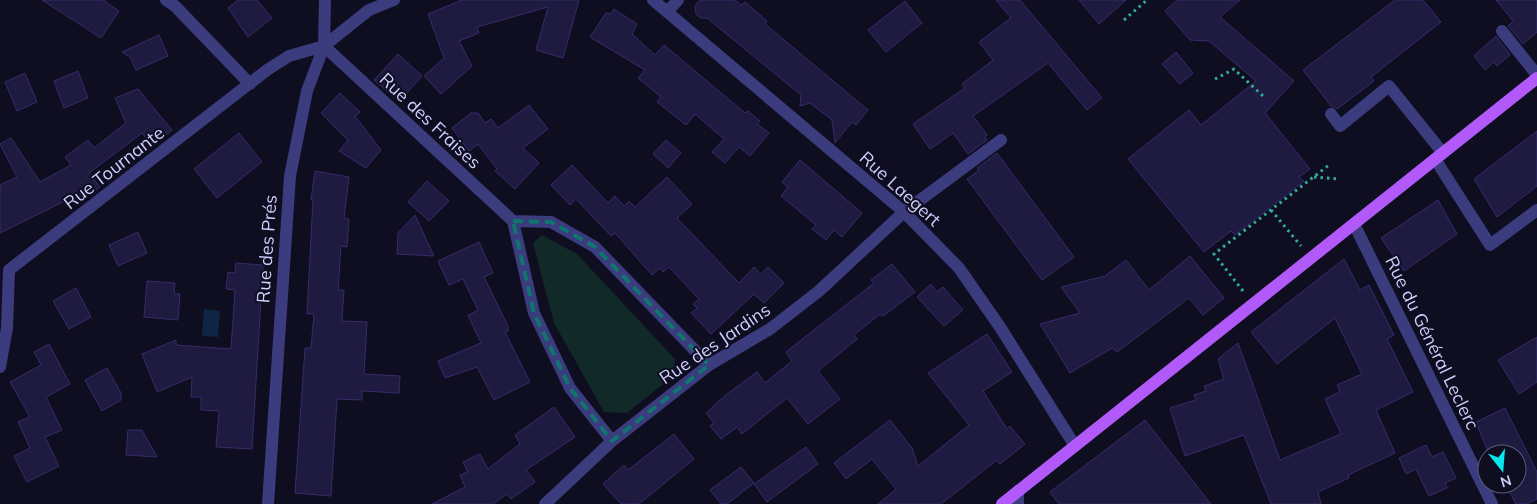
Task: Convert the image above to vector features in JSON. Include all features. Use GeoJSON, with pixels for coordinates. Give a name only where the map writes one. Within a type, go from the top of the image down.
{"type":"FeatureCollection","features":[{"type":"Feature","properties":{"kind":"main road"},"geometry":{"type":"LineString","coordinates":[[1002,504],[1018,498],[1075,446],[1537,77]]}},
{"type":"Feature","properties":{"kind":"street"},"geometry":{"type":"LineString","coordinates":[[166,0],[175,6],[250,84]]}},
{"type":"Feature","properties":{"kind":"street","name":"Rue des Prés"},"geometry":{"type":"LineString","coordinates":[[268,504],[290,176],[307,90],[324,46],[325,0]]}},
{"type":"Feature","properties":{"kind":"street"},"geometry":{"type":"LineString","coordinates":[[324,46],[368,10],[394,0]]}},
{"type":"Feature","properties":{"kind":"street","name":"Rue Laegert"},"geometry":{"type":"LineString","coordinates":[[654,0],[904,212],[958,268],[1000,327],[1075,446]]}},
{"type":"Feature","properties":{"kind":"street"},"geometry":{"type":"LineString","coordinates":[[668,11],[678,0]]}},
{"type":"Feature","properties":{"kind":"street"},"geometry":{"type":"LineString","coordinates":[[1502,31],[1537,77]]}},
{"type":"Feature","properties":{"kind":"street","name":"Rue Tournante"},"geometry":{"type":"LineString","coordinates":[[0,367],[7,328],[5,269],[289,56],[324,46]]}},
{"type":"Feature","properties":{"kind":"street","name":"Rue des Fraises"},"geometry":{"type":"LineString","coordinates":[[324,46],[513,221]]}},
{"type":"Feature","properties":{"kind":"street"},"geometry":{"type":"LineString","coordinates":[[1331,114],[1340,126],[1389,86],[1439,156],[1490,245],[1537,210]]}},
{"type":"Feature","properties":{"kind":"street","name":"Rue des Jardins"},"geometry":{"type":"LineString","coordinates":[[545,504],[612,441],[709,365],[770,329],[819,291],[904,212],[1001,140]]}},
{"type":"Feature","properties":{"kind":"street"},"geometry":{"type":"LineString","coordinates":[[612,441],[570,388],[534,313],[513,221],[551,222],[595,246],[709,365]]}},
{"type":"Feature","properties":{"kind":"street","name":"Rue du Général Leclerc"},"geometry":{"type":"LineString","coordinates":[[1354,224],[1492,504]]}},
{"type":"Feature","properties":{"kind":"path"},"geometry":{"type":"LineString","coordinates":[[1124,20],[1147,0]]}},
{"type":"Feature","properties":{"kind":"path"},"geometry":{"type":"LineString","coordinates":[[1215,79],[1234,69],[1263,96]]}},
{"type":"Feature","properties":{"kind":"path"},"geometry":{"type":"LineString","coordinates":[[1253,304],[1214,254],[1328,165]]}},
{"type":"Feature","properties":{"kind":"path"},"geometry":{"type":"LineString","coordinates":[[1314,177],[1338,179]]}},
{"type":"Feature","properties":{"kind":"path"},"geometry":{"type":"LineString","coordinates":[[1271,210],[1311,258]]}},
{"type":"Feature","properties":{"kind":"highlighted area"},"geometry":{"type":"Polygon","coordinates":[[[513,221],[551,222],[595,247],[709,365],[612,441],[570,388],[534,313],[513,221]]]}},
{"type":"Feature","properties":{"kind":"green space"},"geometry":{"type":"Polygon","coordinates":[[[542,235],[577,254],[675,359],[673,376],[627,413],[604,412],[554,323],[533,243],[542,235]]]}},
{"type":"Feature","properties":{"kind":"water"},"geometry":{"type":"Polygon","coordinates":[[[204,309],[220,311],[218,337],[202,336],[204,309]]]}},
{"type":"Feature","properties":{"kind":"building"},"geometry":{"type":"Polygon","coordinates":[[[42,0],[103,0],[119,11],[101,38],[42,0]]]}},
{"type":"Feature","properties":{"kind":"building"},"geometry":{"type":"Polygon","coordinates":[[[238,0],[257,0],[272,18],[248,37],[228,8],[238,0]]]}},
{"type":"Feature","properties":{"kind":"building"},"geometry":{"type":"Polygon","coordinates":[[[462,0],[579,0],[563,58],[536,50],[548,7],[477,27],[479,33],[459,41],[472,66],[441,94],[424,76],[444,58],[428,14],[462,0]]]}},
{"type":"Feature","properties":{"kind":"building"},"geometry":{"type":"Polygon","coordinates":[[[700,0],[735,0],[741,5],[745,2],[767,21],[765,24],[868,110],[856,125],[852,122],[835,143],[832,120],[810,103],[800,106],[801,95],[707,18],[701,18],[696,14],[695,6],[700,0]]]}},
{"type":"Feature","properties":{"kind":"building"},"geometry":{"type":"Polygon","coordinates":[[[996,0],[1020,0],[1102,98],[1087,110],[1048,63],[973,116],[987,135],[985,137],[987,140],[968,154],[953,133],[930,149],[913,124],[965,88],[962,84],[993,60],[979,42],[1011,18],[996,0]]]}},
{"type":"Feature","properties":{"kind":"building"},"geometry":{"type":"Polygon","coordinates":[[[1079,0],[1126,0],[1099,24],[1079,0]]]}},
{"type":"Feature","properties":{"kind":"building"},"geometry":{"type":"Polygon","coordinates":[[[1177,0],[1240,0],[1220,17],[1294,81],[1265,113],[1310,169],[1299,177],[1304,181],[1235,235],[1231,231],[1204,252],[1128,159],[1189,110],[1201,125],[1256,81],[1209,41],[1190,40],[1165,11],[1177,0]]]}},
{"type":"Feature","properties":{"kind":"building"},"geometry":{"type":"Polygon","coordinates":[[[1395,0],[1423,0],[1441,22],[1371,77],[1374,81],[1337,109],[1331,106],[1303,70],[1395,0]]]}},
{"type":"Feature","properties":{"kind":"building"},"geometry":{"type":"Polygon","coordinates":[[[1496,0],[1537,0],[1537,32],[1523,44],[1508,26],[1513,21],[1496,0]]]}},
{"type":"Feature","properties":{"kind":"building"},"geometry":{"type":"Polygon","coordinates":[[[905,1],[922,23],[886,52],[868,30],[905,1]]]}},
{"type":"Feature","properties":{"kind":"building"},"geometry":{"type":"Polygon","coordinates":[[[614,9],[637,24],[632,34],[655,55],[664,45],[745,113],[748,111],[760,121],[757,124],[769,133],[750,156],[739,147],[725,163],[712,152],[724,139],[695,114],[686,125],[657,102],[661,97],[638,78],[645,70],[590,37],[606,13],[611,14],[614,9]]]}},
{"type":"Feature","properties":{"kind":"building"},"geometry":{"type":"Polygon","coordinates":[[[159,35],[168,56],[136,70],[130,57],[122,52],[159,35]]]}},
{"type":"Feature","properties":{"kind":"building"},"geometry":{"type":"Polygon","coordinates":[[[1496,36],[1510,55],[1497,66],[1494,62],[1485,70],[1474,56],[1496,36]]]}},
{"type":"Feature","properties":{"kind":"building"},"geometry":{"type":"Polygon","coordinates":[[[1176,52],[1193,73],[1180,84],[1162,64],[1176,52]]]}},
{"type":"Feature","properties":{"kind":"building"},"geometry":{"type":"Polygon","coordinates":[[[398,54],[422,76],[405,95],[402,92],[396,99],[374,80],[398,54]]]}},
{"type":"Feature","properties":{"kind":"building"},"geometry":{"type":"Polygon","coordinates":[[[78,71],[88,98],[64,108],[54,81],[78,71]]]}},
{"type":"Feature","properties":{"kind":"building"},"geometry":{"type":"Polygon","coordinates":[[[25,73],[37,102],[17,111],[5,82],[25,73]]]}},
{"type":"Feature","properties":{"kind":"building"},"geometry":{"type":"Polygon","coordinates":[[[138,89],[172,130],[152,146],[142,133],[89,173],[100,187],[81,201],[77,195],[0,233],[0,185],[17,177],[0,144],[11,138],[40,182],[71,165],[65,157],[88,140],[94,148],[126,123],[115,98],[138,89]]]}},
{"type":"Feature","properties":{"kind":"building"},"geometry":{"type":"Polygon","coordinates":[[[340,93],[360,112],[355,116],[381,150],[366,168],[339,151],[348,140],[321,113],[340,93]]]}},
{"type":"Feature","properties":{"kind":"building"},"geometry":{"type":"Polygon","coordinates":[[[529,105],[548,129],[523,148],[539,163],[515,189],[495,171],[497,169],[478,144],[469,151],[452,128],[471,113],[478,113],[485,123],[491,119],[498,128],[529,105]]]}},
{"type":"Feature","properties":{"kind":"building"},"geometry":{"type":"Polygon","coordinates":[[[1537,131],[1537,186],[1497,217],[1474,179],[1537,131]]]}},
{"type":"Feature","properties":{"kind":"building"},"geometry":{"type":"Polygon","coordinates":[[[239,133],[262,162],[217,198],[194,169],[239,133]]]}},
{"type":"Feature","properties":{"kind":"building"},"geometry":{"type":"Polygon","coordinates":[[[666,140],[681,153],[668,168],[653,154],[666,140]]]}},
{"type":"Feature","properties":{"kind":"building"},"geometry":{"type":"Polygon","coordinates":[[[997,153],[1074,257],[1042,280],[967,179],[979,170],[977,168],[997,153]]]}},
{"type":"Feature","properties":{"kind":"building"},"geometry":{"type":"Polygon","coordinates":[[[800,160],[862,213],[842,237],[834,230],[826,240],[812,229],[816,225],[781,196],[788,187],[782,182],[800,160]]]}},
{"type":"Feature","properties":{"kind":"building"},"geometry":{"type":"Polygon","coordinates":[[[572,165],[608,203],[615,196],[624,206],[629,201],[635,207],[667,177],[692,204],[677,218],[739,283],[754,267],[761,274],[768,267],[784,283],[764,303],[754,294],[711,334],[691,313],[697,308],[693,304],[699,299],[669,267],[663,272],[660,268],[652,275],[615,233],[611,236],[576,199],[570,205],[551,185],[572,165]]]}},
{"type":"Feature","properties":{"kind":"building"},"geometry":{"type":"Polygon","coordinates":[[[315,171],[349,177],[344,218],[349,219],[347,247],[341,246],[338,290],[344,290],[342,321],[367,322],[364,374],[400,376],[399,393],[362,391],[362,400],[337,399],[331,496],[295,493],[305,348],[311,348],[314,314],[307,314],[313,200],[311,200],[315,171]]]}},
{"type":"Feature","properties":{"kind":"building"},"geometry":{"type":"Polygon","coordinates":[[[427,181],[449,201],[429,221],[408,202],[427,181]]]}},
{"type":"Feature","properties":{"kind":"building"},"geometry":{"type":"Polygon","coordinates":[[[1438,200],[1457,234],[1404,271],[1381,238],[1438,200]]]}},
{"type":"Feature","properties":{"kind":"building"},"geometry":{"type":"Polygon","coordinates":[[[415,215],[434,256],[397,254],[398,233],[415,215]]]}},
{"type":"Feature","properties":{"kind":"building"},"geometry":{"type":"Polygon","coordinates":[[[138,232],[147,253],[118,266],[109,245],[138,232]]]}},
{"type":"Feature","properties":{"kind":"building"},"geometry":{"type":"Polygon","coordinates":[[[479,242],[493,273],[484,277],[508,326],[508,331],[505,332],[530,382],[494,400],[477,367],[445,378],[438,361],[481,343],[468,315],[478,310],[463,279],[449,285],[438,261],[479,242]]]}},
{"type":"Feature","properties":{"kind":"building"},"geometry":{"type":"Polygon","coordinates":[[[1190,256],[1224,298],[1203,315],[1189,298],[1117,352],[1112,348],[1070,373],[1040,324],[1080,313],[1061,287],[1105,276],[1126,260],[1149,290],[1190,256]]]}},
{"type":"Feature","properties":{"kind":"building"},"geometry":{"type":"Polygon","coordinates":[[[1344,259],[1360,290],[1369,285],[1394,335],[1387,339],[1413,392],[1376,410],[1395,453],[1348,475],[1349,478],[1318,492],[1321,504],[1271,504],[1244,435],[1185,456],[1170,408],[1196,400],[1194,395],[1206,391],[1204,386],[1224,379],[1218,359],[1238,343],[1280,460],[1341,434],[1325,399],[1340,392],[1337,385],[1362,374],[1335,318],[1277,364],[1251,332],[1344,259]]]}},
{"type":"Feature","properties":{"kind":"building"},"geometry":{"type":"Polygon","coordinates":[[[236,263],[263,265],[252,449],[216,447],[219,411],[201,410],[201,397],[191,397],[192,377],[157,392],[142,354],[176,340],[176,345],[231,349],[235,290],[226,289],[228,272],[235,273],[236,263]]]}},
{"type":"Feature","properties":{"kind":"building"},"geometry":{"type":"Polygon","coordinates":[[[892,264],[915,292],[883,316],[880,314],[854,335],[857,339],[818,371],[840,399],[808,424],[787,398],[742,434],[737,427],[721,439],[710,426],[714,423],[706,413],[727,394],[757,372],[765,383],[792,361],[786,352],[874,283],[871,280],[892,264]]]}},
{"type":"Feature","properties":{"kind":"building"},"geometry":{"type":"Polygon","coordinates":[[[147,281],[175,283],[174,294],[180,294],[178,320],[144,317],[147,281]]]}},
{"type":"Feature","properties":{"kind":"building"},"geometry":{"type":"Polygon","coordinates":[[[931,284],[937,292],[943,287],[963,310],[944,326],[917,297],[931,284]]]}},
{"type":"Feature","properties":{"kind":"building"},"geometry":{"type":"Polygon","coordinates":[[[76,288],[91,317],[69,329],[53,301],[76,288]]]}},
{"type":"Feature","properties":{"kind":"building"},"geometry":{"type":"Polygon","coordinates":[[[987,334],[1012,372],[983,391],[1007,429],[1010,426],[1025,444],[1000,464],[997,460],[941,504],[878,504],[896,489],[872,459],[846,479],[834,463],[890,420],[912,448],[918,466],[969,425],[928,373],[987,334]]]}},
{"type":"Feature","properties":{"kind":"building"},"geometry":{"type":"Polygon","coordinates":[[[1537,337],[1537,382],[1519,394],[1498,360],[1537,337]]]}},
{"type":"Feature","properties":{"kind":"building"},"geometry":{"type":"Polygon","coordinates":[[[49,344],[70,384],[46,397],[62,430],[45,437],[59,466],[27,482],[14,456],[30,448],[18,422],[30,417],[10,382],[41,365],[34,352],[49,344]]]}},
{"type":"Feature","properties":{"kind":"building"},"geometry":{"type":"Polygon","coordinates":[[[107,368],[121,393],[121,400],[102,411],[85,380],[107,368]]]}},
{"type":"Feature","properties":{"kind":"building"},"geometry":{"type":"Polygon","coordinates":[[[554,407],[575,437],[526,470],[535,482],[511,499],[507,494],[493,504],[432,504],[465,487],[460,475],[468,472],[463,462],[480,454],[488,469],[520,444],[515,435],[554,407]]]}},
{"type":"Feature","properties":{"kind":"building"},"geometry":{"type":"Polygon","coordinates":[[[1505,408],[1523,444],[1485,444],[1476,422],[1505,408]]]}},
{"type":"Feature","properties":{"kind":"building"},"geometry":{"type":"Polygon","coordinates":[[[1145,420],[1211,504],[1059,504],[1050,492],[1145,420]]]}},
{"type":"Feature","properties":{"kind":"building"},"geometry":{"type":"Polygon","coordinates":[[[128,430],[142,430],[157,457],[126,455],[128,430]]]}},
{"type":"Feature","properties":{"kind":"building"},"geometry":{"type":"Polygon","coordinates":[[[674,434],[694,459],[639,504],[621,504],[603,484],[624,465],[628,470],[674,434]]]}},
{"type":"Feature","properties":{"kind":"building"},"geometry":{"type":"Polygon","coordinates":[[[1426,445],[1432,457],[1443,452],[1456,478],[1445,483],[1447,488],[1429,496],[1416,469],[1406,474],[1399,458],[1426,445]]]}},
{"type":"Feature","properties":{"kind":"building"},"geometry":{"type":"Polygon","coordinates":[[[806,447],[818,464],[767,502],[754,484],[806,447]]]}},
{"type":"Feature","properties":{"kind":"building"},"geometry":{"type":"Polygon","coordinates":[[[1527,452],[1537,472],[1537,499],[1527,504],[1516,504],[1510,494],[1527,494],[1527,452]]]}},
{"type":"Feature","properties":{"kind":"building"},"geometry":{"type":"Polygon","coordinates":[[[741,467],[754,483],[727,504],[721,504],[710,490],[741,467]]]}}]}
